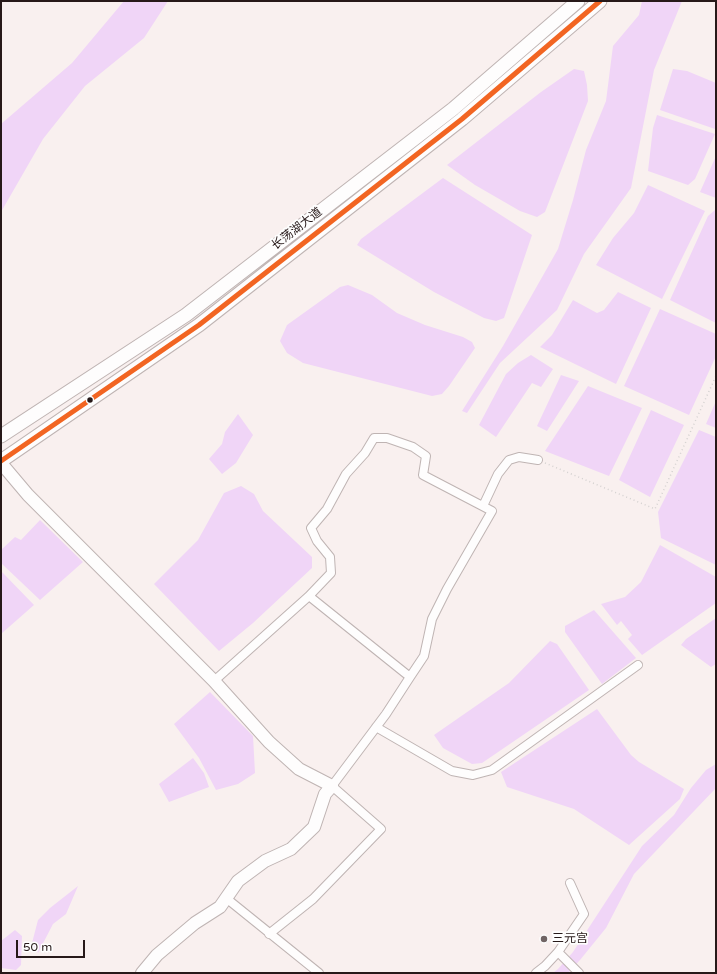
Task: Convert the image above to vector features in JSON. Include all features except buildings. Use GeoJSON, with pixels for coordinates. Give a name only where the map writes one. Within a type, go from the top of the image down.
{"type":"FeatureCollection","features":[{"type":"Feature","properties":{"kind":"main road","name":"长荡湖大道"},"geometry":{"type":"LineString","coordinates":[[1,436],[186,315],[453,109],[578,1]]}},
{"type":"Feature","properties":{"kind":"main road","name":"长荡湖大道"},"geometry":{"type":"LineString","coordinates":[[1,462],[199,325],[462,119],[600,1]]}},
{"type":"Feature","properties":{"kind":"street"},"geometry":{"type":"LineString","coordinates":[[142,973],[157,955],[195,923],[220,907],[238,881],[265,861],[291,849],[314,827],[325,794],[376,727],[424,656],[432,619],[447,589],[492,511],[423,475],[426,456],[413,447],[387,438],[374,438],[365,453],[346,474],[327,509],[311,528],[317,541],[330,557],[331,573],[309,596],[214,682]]}},
{"type":"Feature","properties":{"kind":"street"},"geometry":{"type":"LineString","coordinates":[[483,506],[498,474],[509,460],[519,457],[538,460]]}},
{"type":"Feature","properties":{"kind":"street"},"geometry":{"type":"LineString","coordinates":[[1,462],[28,495],[214,682],[270,742],[299,769],[332,786],[381,830],[313,899],[269,934]]}},
{"type":"Feature","properties":{"kind":"street"},"geometry":{"type":"LineString","coordinates":[[309,596],[410,677]]}},
{"type":"Feature","properties":{"kind":"street"},"geometry":{"type":"LineString","coordinates":[[376,727],[452,771],[473,775],[492,770],[638,665]]}},
{"type":"Feature","properties":{"kind":"street"},"geometry":{"type":"LineString","coordinates":[[536,973],[561,955],[584,914],[570,883]]}},
{"type":"Feature","properties":{"kind":"street"},"geometry":{"type":"LineString","coordinates":[[226,898],[319,973]]}},
{"type":"Feature","properties":{"kind":"street"},"geometry":{"type":"LineString","coordinates":[[561,955],[578,972]]}},
{"type":"Feature","properties":{"kind":"path"},"geometry":{"type":"LineString","coordinates":[[538,460],[654,509],[716,376]]}},
{"type":"Feature","properties":{"kind":"shaded area"},"geometry":{"type":"Polygon","coordinates":[[[124,1],[168,1],[144,38],[85,86],[43,139],[1,212],[1,124],[72,63],[124,1]]]}},
{"type":"Feature","properties":{"kind":"shaded area"},"geometry":{"type":"Polygon","coordinates":[[[642,1],[682,1],[654,70],[631,188],[584,254],[557,310],[500,363],[467,413],[462,411],[503,346],[558,249],[586,150],[606,101],[613,46],[639,15],[642,1]]]}},
{"type":"Feature","properties":{"kind":"shaded area"},"geometry":{"type":"Polygon","coordinates":[[[574,69],[584,71],[588,101],[545,212],[537,217],[520,211],[475,185],[447,165],[541,92],[574,69]]]}},
{"type":"Feature","properties":{"kind":"shaded area"},"geometry":{"type":"Polygon","coordinates":[[[673,69],[687,71],[716,83],[715,129],[660,110],[673,69]]]}},
{"type":"Feature","properties":{"kind":"shaded area"},"geometry":{"type":"Polygon","coordinates":[[[657,115],[715,134],[695,179],[688,185],[648,171],[653,128],[657,115]]]}},
{"type":"Feature","properties":{"kind":"shaded area"},"geometry":{"type":"Polygon","coordinates":[[[716,156],[716,198],[700,192],[716,156]]]}},
{"type":"Feature","properties":{"kind":"shaded area"},"geometry":{"type":"Polygon","coordinates":[[[443,178],[532,235],[504,318],[496,321],[484,318],[434,292],[357,245],[361,239],[443,178]]]}},
{"type":"Feature","properties":{"kind":"shaded area"},"geometry":{"type":"Polygon","coordinates":[[[648,185],[705,211],[662,299],[596,265],[613,238],[634,213],[648,185]]]}},
{"type":"Feature","properties":{"kind":"shaded area"},"geometry":{"type":"Polygon","coordinates":[[[715,210],[716,323],[670,300],[708,216],[715,210]]]}},
{"type":"Feature","properties":{"kind":"shaded area"},"geometry":{"type":"Polygon","coordinates":[[[348,285],[372,295],[397,313],[425,325],[463,337],[472,342],[475,348],[442,394],[432,396],[303,363],[287,353],[280,341],[287,325],[340,287],[348,285]]]}},
{"type":"Feature","properties":{"kind":"shaded area"},"geometry":{"type":"Polygon","coordinates":[[[618,292],[651,308],[616,384],[540,347],[552,335],[573,300],[597,313],[604,310],[618,292]]]}},
{"type":"Feature","properties":{"kind":"shaded area"},"geometry":{"type":"Polygon","coordinates":[[[660,309],[716,334],[716,356],[689,415],[624,386],[660,309]]]}},
{"type":"Feature","properties":{"kind":"shaded area"},"geometry":{"type":"Polygon","coordinates":[[[531,355],[553,369],[541,387],[532,383],[496,437],[479,425],[506,374],[518,363],[531,355]]]}},
{"type":"Feature","properties":{"kind":"shaded area"},"geometry":{"type":"Polygon","coordinates":[[[561,375],[579,381],[547,431],[537,426],[561,375]]]}},
{"type":"Feature","properties":{"kind":"shaded area"},"geometry":{"type":"Polygon","coordinates":[[[588,386],[642,408],[609,476],[545,451],[588,386]]]}},
{"type":"Feature","properties":{"kind":"shaded area"},"geometry":{"type":"Polygon","coordinates":[[[716,401],[716,428],[706,424],[716,401]]]}},
{"type":"Feature","properties":{"kind":"shaded area"},"geometry":{"type":"Polygon","coordinates":[[[651,410],[684,425],[650,497],[619,480],[651,410]]]}},
{"type":"Feature","properties":{"kind":"shaded area"},"geometry":{"type":"Polygon","coordinates":[[[238,414],[253,435],[236,463],[222,474],[209,459],[222,444],[225,432],[238,414]]]}},
{"type":"Feature","properties":{"kind":"shaded area"},"geometry":{"type":"Polygon","coordinates":[[[699,430],[716,437],[716,565],[661,538],[658,512],[699,430]]]}},
{"type":"Feature","properties":{"kind":"shaded area"},"geometry":{"type":"Polygon","coordinates":[[[241,486],[254,494],[263,511],[312,557],[312,568],[253,623],[219,651],[154,584],[198,540],[224,493],[241,486]]]}},
{"type":"Feature","properties":{"kind":"shaded area"},"geometry":{"type":"Polygon","coordinates":[[[40,520],[83,562],[40,600],[1,563],[1,550],[15,537],[21,540],[40,520]]]}},
{"type":"Feature","properties":{"kind":"shaded area"},"geometry":{"type":"Polygon","coordinates":[[[660,545],[716,577],[716,603],[642,655],[628,639],[632,635],[621,621],[617,625],[601,604],[625,597],[641,582],[660,545]]]}},
{"type":"Feature","properties":{"kind":"shaded area"},"geometry":{"type":"Polygon","coordinates":[[[1,571],[34,605],[1,634],[1,571]]]}},
{"type":"Feature","properties":{"kind":"shaded area"},"geometry":{"type":"Polygon","coordinates":[[[594,610],[636,658],[602,684],[565,632],[565,626],[594,610]]]}},
{"type":"Feature","properties":{"kind":"shaded area"},"geometry":{"type":"Polygon","coordinates":[[[716,618],[716,664],[711,667],[681,645],[686,639],[716,618]]]}},
{"type":"Feature","properties":{"kind":"shaded area"},"geometry":{"type":"Polygon","coordinates":[[[550,641],[557,644],[589,690],[482,763],[472,764],[443,748],[434,735],[509,683],[550,641]]]}},
{"type":"Feature","properties":{"kind":"shaded area"},"geometry":{"type":"Polygon","coordinates":[[[210,692],[253,736],[255,773],[238,784],[216,790],[199,758],[174,724],[210,692]]]}},
{"type":"Feature","properties":{"kind":"shaded area"},"geometry":{"type":"Polygon","coordinates":[[[597,709],[631,755],[639,762],[684,789],[680,799],[629,845],[574,809],[507,787],[501,772],[597,709]]]}},
{"type":"Feature","properties":{"kind":"shaded area"},"geometry":{"type":"Polygon","coordinates":[[[193,758],[204,773],[209,787],[169,802],[159,784],[193,758]]]}},
{"type":"Feature","properties":{"kind":"shaded area"},"geometry":{"type":"Polygon","coordinates":[[[716,764],[716,788],[634,874],[606,928],[580,960],[568,973],[553,973],[573,952],[642,846],[674,815],[691,788],[706,770],[716,764]]]}},
{"type":"Feature","properties":{"kind":"shaded area"},"geometry":{"type":"Polygon","coordinates":[[[78,886],[66,914],[53,924],[38,953],[32,943],[38,920],[50,908],[78,886]]]}},
{"type":"Feature","properties":{"kind":"shaded area"},"geometry":{"type":"Polygon","coordinates":[[[15,930],[22,936],[21,965],[16,970],[1,968],[1,941],[15,930]]]}},
{"type":"Feature","properties":{"kind":"transit line"},"geometry":{"type":"LineString","coordinates":[[1,461],[199,325],[462,119],[600,1]]}},
{"type":"Feature","properties":{"kind":"place","name":"三元宫"},"geometry":{"type":"Point","coordinates":[544,939]}}]}
